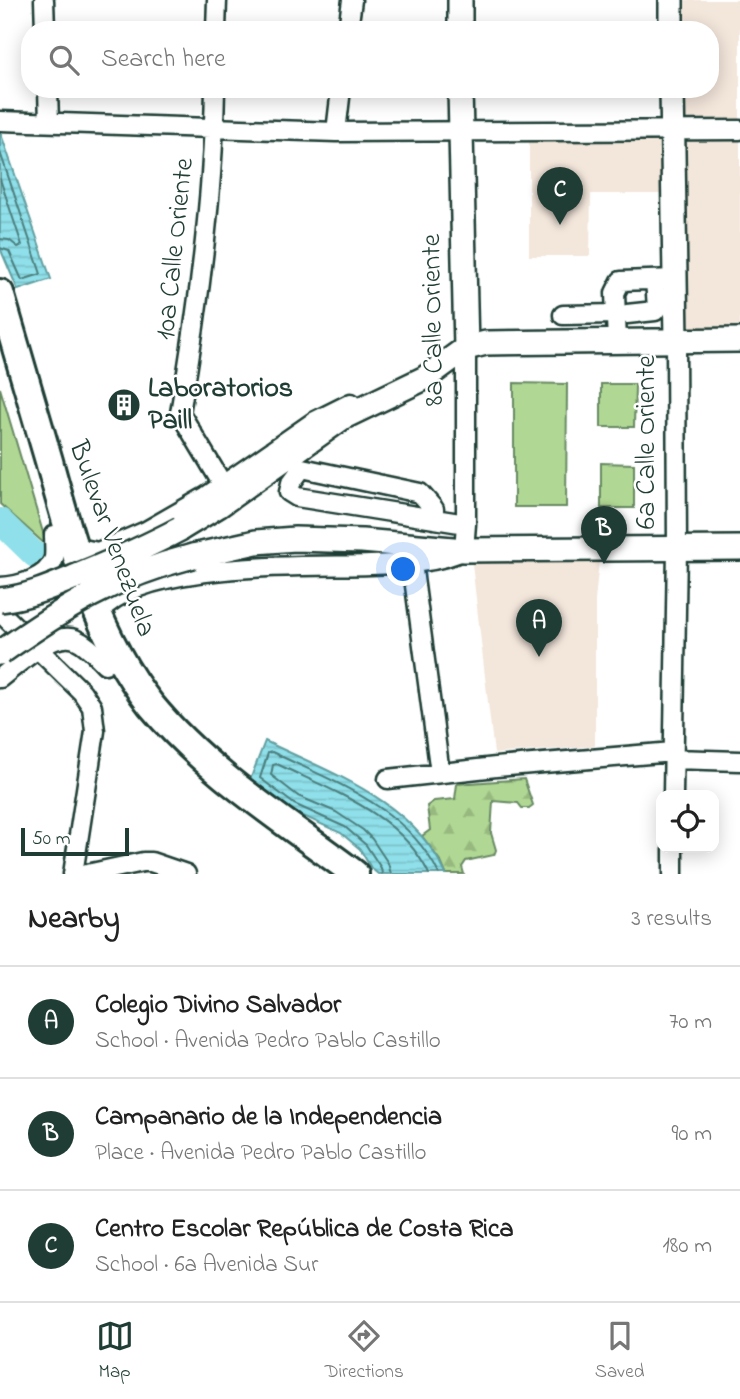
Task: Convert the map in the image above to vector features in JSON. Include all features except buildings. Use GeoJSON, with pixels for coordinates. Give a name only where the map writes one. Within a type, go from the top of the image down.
{"type":"FeatureCollection","features":[{"type":"Feature","properties":{"kind":"highway","name":"Bulevar Venezuela"},"geometry":{"type":"LineString","coordinates":[[0,293],[80,609],[104,664],[123,692],[155,729],[331,874]]}},
{"type":"Feature","properties":{"kind":"highway","name":"Bulevar Venezuela"},"geometry":{"type":"LineString","coordinates":[[0,348],[61,533],[117,653],[138,687],[207,771],[355,874]]}},
{"type":"Feature","properties":{"kind":"main road"},"geometry":{"type":"LineString","coordinates":[[460,0],[460,21]]}},
{"type":"Feature","properties":{"kind":"main road"},"geometry":{"type":"LineString","coordinates":[[671,0],[671,21]]}},
{"type":"Feature","properties":{"kind":"main road","name":"8a Calle Oriente"},"geometry":{"type":"LineString","coordinates":[[460,98],[460,352]]}},
{"type":"Feature","properties":{"kind":"main road","name":"6a Calle Oriente"},"geometry":{"type":"LineString","coordinates":[[672,98],[665,279],[676,341]]}},
{"type":"Feature","properties":{"kind":"main road"},"geometry":{"type":"LineString","coordinates":[[1,610],[20,597],[128,555],[180,529],[218,506],[342,418],[425,378],[460,352],[486,343],[740,341]]}},
{"type":"Feature","properties":{"kind":"main road"},"geometry":{"type":"LineString","coordinates":[[0,653],[60,611],[103,587],[146,569],[269,540],[362,541],[464,550],[740,548]]}},
{"type":"Feature","properties":{"kind":"street"},"geometry":{"type":"LineString","coordinates":[[44,0],[45,21]]}},
{"type":"Feature","properties":{"kind":"street"},"geometry":{"type":"LineString","coordinates":[[216,21],[217,0]]}},
{"type":"Feature","properties":{"kind":"street"},"geometry":{"type":"LineString","coordinates":[[349,21],[352,0]]}},
{"type":"Feature","properties":{"kind":"street"},"geometry":{"type":"LineString","coordinates":[[48,98],[49,122]]}},
{"type":"Feature","properties":{"kind":"street","name":"10a Calle Oriente"},"geometry":{"type":"LineString","coordinates":[[215,98],[215,130],[198,315],[180,413],[223,485]]}},
{"type":"Feature","properties":{"kind":"street"},"geometry":{"type":"LineString","coordinates":[[336,132],[340,98]]}},
{"type":"Feature","properties":{"kind":"street"},"geometry":{"type":"LineString","coordinates":[[2,122],[336,132],[740,130]]}},
{"type":"Feature","properties":{"kind":"street"},"geometry":{"type":"LineString","coordinates":[[563,315],[621,314],[655,312],[665,279],[621,281],[615,293],[621,314],[617,342]]}},
{"type":"Feature","properties":{"kind":"street","name":"6a Calle Oriente"},"geometry":{"type":"LineString","coordinates":[[673,790],[677,548],[676,341]]}},
{"type":"Feature","properties":{"kind":"street"},"geometry":{"type":"LineString","coordinates":[[0,586],[33,579],[46,571],[54,558],[61,533],[89,552],[104,550],[176,514],[335,409],[460,352]]}},
{"type":"Feature","properties":{"kind":"street","name":"8a Calle Oriente"},"geometry":{"type":"LineString","coordinates":[[460,352],[466,524],[464,550]]}},
{"type":"Feature","properties":{"kind":"street"},"geometry":{"type":"LineString","coordinates":[[435,519],[434,509],[420,493],[302,468],[291,483],[289,492],[297,497],[466,524]]}},
{"type":"Feature","properties":{"kind":"street"},"geometry":{"type":"LineString","coordinates":[[131,537],[118,552],[123,569],[130,579],[137,582],[155,582],[230,570],[412,563],[452,557],[464,550]]}},
{"type":"Feature","properties":{"kind":"street"},"geometry":{"type":"LineString","coordinates":[[412,563],[440,773]]}},
{"type":"Feature","properties":{"kind":"street"},"geometry":{"type":"LineString","coordinates":[[98,613],[113,599],[155,582]]}},
{"type":"Feature","properties":{"kind":"street"},"geometry":{"type":"LineString","coordinates":[[1,610],[86,697],[95,717],[94,743],[73,874]]}},
{"type":"Feature","properties":{"kind":"street"},"geometry":{"type":"LineString","coordinates":[[0,678],[38,649],[57,639],[68,637],[78,640],[104,664]]}},
{"type":"Feature","properties":{"kind":"street"},"geometry":{"type":"LineString","coordinates":[[388,779],[496,767],[673,756],[740,761]]}},
{"type":"Feature","properties":{"kind":"street"},"geometry":{"type":"LineString","coordinates":[[673,853],[673,874]]}},
{"type":"Feature","properties":{"kind":"street"},"geometry":{"type":"LineString","coordinates":[[87,874],[137,862],[149,868],[186,874]]}},
{"type":"Feature","properties":{"kind":"shaded area"},"geometry":{"type":"Polygon","coordinates":[[[674,0],[740,0],[740,340],[676,340],[674,98],[719,98],[719,21],[674,21],[674,0]]]}},
{"type":"Feature","properties":{"kind":"shaded area"},"geometry":{"type":"Polygon","coordinates":[[[529,142],[664,142],[664,194],[591,194],[590,256],[529,256],[529,142]]]}},
{"type":"Feature","properties":{"kind":"shaded area"},"geometry":{"type":"Polygon","coordinates":[[[599,560],[595,601],[595,746],[494,754],[472,564],[599,560]]]}},
{"type":"Feature","properties":{"kind":"green space"},"geometry":{"type":"Polygon","coordinates":[[[514,383],[567,384],[566,507],[514,507],[514,383]]]}},
{"type":"Feature","properties":{"kind":"green space"},"geometry":{"type":"Polygon","coordinates":[[[601,384],[635,384],[634,427],[601,427],[601,384]]]}},
{"type":"Feature","properties":{"kind":"green space"},"geometry":{"type":"Polygon","coordinates":[[[0,388],[47,546],[0,504],[0,388]]]}},
{"type":"Feature","properties":{"kind":"green space"},"geometry":{"type":"Polygon","coordinates":[[[601,463],[634,464],[634,508],[601,508],[601,463]]]}},
{"type":"Feature","properties":{"kind":"green space"},"geometry":{"type":"Polygon","coordinates":[[[524,779],[533,805],[529,808],[522,808],[518,803],[493,801],[491,833],[496,850],[494,855],[466,861],[462,867],[464,874],[446,874],[441,862],[422,836],[430,830],[427,806],[434,801],[455,799],[457,784],[524,779]]]}},
{"type":"Feature","properties":{"kind":"water"},"geometry":{"type":"Polygon","coordinates":[[[0,131],[51,279],[18,290],[0,248],[0,131]]]}},
{"type":"Feature","properties":{"kind":"water"},"geometry":{"type":"Polygon","coordinates":[[[265,741],[343,778],[392,808],[431,848],[446,874],[378,874],[371,868],[360,849],[341,833],[290,810],[250,780],[265,741]]]}},
{"type":"Feature","properties":{"kind":"waterway"},"geometry":{"type":"LineString","coordinates":[[0,521],[35,555]]}},
{"type":"Feature","properties":{"kind":"place","name":"Centro Escolar República de Costa Rica"},"geometry":{"type":"Point","coordinates":[560,225]}},
{"type":"Feature","properties":{"kind":"place","name":"Laboratorios Paill"},"geometry":{"type":"Point","coordinates":[124,405]}},
{"type":"Feature","properties":{"kind":"place","name":"Campanario de la Independencia"},"geometry":{"type":"Point","coordinates":[604,564]}},
{"type":"Feature","properties":{"kind":"place","name":"Colegio Divino Salvador"},"geometry":{"type":"Point","coordinates":[539,657]}}]}
